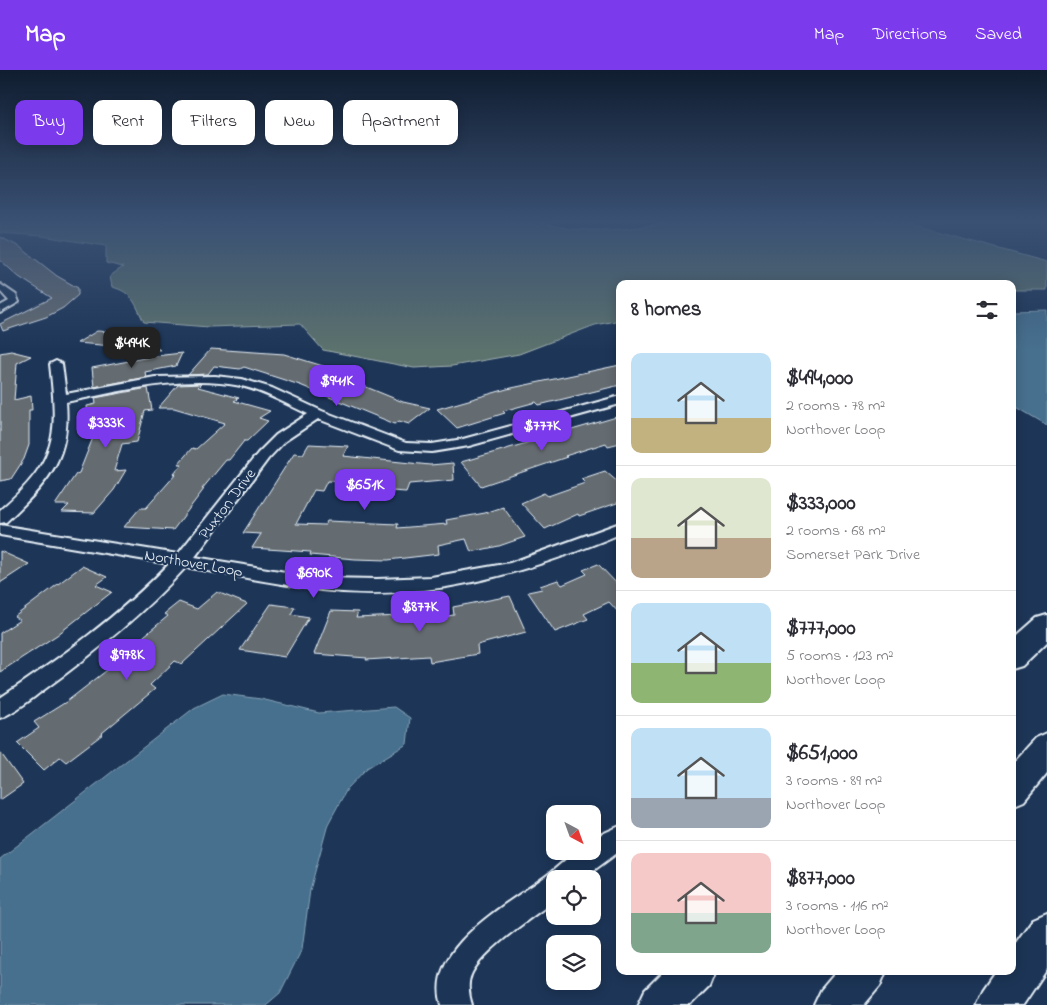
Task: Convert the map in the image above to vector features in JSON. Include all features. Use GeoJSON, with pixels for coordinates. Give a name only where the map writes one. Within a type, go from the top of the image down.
{"type":"FeatureCollection","features":[{"type":"Feature","properties":{"kind":"highway"},"geometry":{"type":"LineString","coordinates":[[1016,654],[1047,625]]}},
{"type":"Feature","properties":{"kind":"highway"},"geometry":{"type":"LineString","coordinates":[[1016,785],[1047,748]]}},
{"type":"Feature","properties":{"kind":"highway"},"geometry":{"type":"LineString","coordinates":[[998,1005],[1047,933]]}},
{"type":"Feature","properties":{"kind":"highway"},"geometry":{"type":"LineString","coordinates":[[660,1005],[690,975]]}},
{"type":"Feature","properties":{"kind":"highway"},"geometry":{"type":"LineString","coordinates":[[836,1005],[862,975]]}},
{"type":"Feature","properties":{"kind":"street"},"geometry":{"type":"LineString","coordinates":[[0,287],[13,297],[14,302],[0,310]]}},
{"type":"Feature","properties":{"kind":"street"},"geometry":{"type":"LineString","coordinates":[[0,518],[39,481],[54,460],[60,438],[60,399],[56,364]]}},
{"type":"Feature","properties":{"kind":"street"},"geometry":{"type":"LineString","coordinates":[[60,399],[155,381],[215,380],[242,383],[268,391],[317,414],[404,447],[432,448],[464,443],[616,401]]}},
{"type":"Feature","properties":{"kind":"street","name":"Puxton Drive"},"geometry":{"type":"LineString","coordinates":[[0,709],[54,672],[148,595],[183,560],[250,468],[277,440],[317,414]]}},
{"type":"Feature","properties":{"kind":"street","name":"Northover Loop"},"geometry":{"type":"LineString","coordinates":[[0,530],[322,584],[373,587],[422,584],[480,576],[538,560],[616,530]]}},
{"type":"Feature","properties":{"kind":"street"},"geometry":{"type":"LineString","coordinates":[[573,870],[602,847],[616,840]]}},
{"type":"Feature","properties":{"kind":"street"},"geometry":{"type":"LineString","coordinates":[[456,1005],[454,998],[457,971],[473,950],[546,891]]}},
{"type":"Feature","properties":{"kind":"green space"},"geometry":{"type":"Polygon","coordinates":[[[113,265],[1047,265],[1047,290],[1016,290],[1016,280],[616,280],[616,321],[595,325],[519,354],[452,366],[414,368],[323,350],[300,324],[209,327],[144,322],[133,300],[125,292],[112,287],[110,276],[123,267],[113,265]]]}},
{"type":"Feature","properties":{"kind":"water"},"geometry":{"type":"Polygon","coordinates":[[[1047,310],[1047,425],[1016,407],[1016,311],[1047,310]]]}},
{"type":"Feature","properties":{"kind":"water"},"geometry":{"type":"Polygon","coordinates":[[[223,694],[261,699],[319,713],[394,707],[410,718],[407,744],[367,768],[347,789],[328,824],[310,890],[302,949],[280,993],[266,1005],[0,1005],[0,859],[194,708],[223,694]]]}},
{"type":"Feature","properties":{"kind":"building"},"geometry":{"type":"Polygon","coordinates":[[[5,265],[42,265],[57,276],[78,288],[78,295],[63,308],[46,317],[3,331],[0,324],[52,298],[19,277],[5,265]]]}},
{"type":"Feature","properties":{"kind":"building"},"geometry":{"type":"Polygon","coordinates":[[[97,331],[141,334],[160,350],[77,343],[97,331]]]}},
{"type":"Feature","properties":{"kind":"building"},"geometry":{"type":"Polygon","coordinates":[[[211,349],[284,354],[323,366],[352,378],[349,380],[403,402],[430,408],[409,424],[399,421],[395,424],[300,385],[244,367],[240,369],[214,366],[208,374],[188,375],[211,349]]]}},
{"type":"Feature","properties":{"kind":"building"},"geometry":{"type":"Polygon","coordinates":[[[11,351],[31,356],[17,363],[14,400],[31,396],[32,410],[29,410],[29,445],[24,459],[11,479],[0,481],[0,353],[11,351]]]}},
{"type":"Feature","properties":{"kind":"building"},"geometry":{"type":"Polygon","coordinates":[[[182,353],[176,366],[145,372],[146,377],[94,387],[92,368],[182,353]]]}},
{"type":"Feature","properties":{"kind":"building"},"geometry":{"type":"Polygon","coordinates":[[[616,366],[616,386],[539,405],[536,402],[503,411],[505,413],[457,428],[437,409],[507,389],[616,366]]]}},
{"type":"Feature","properties":{"kind":"building"},"geometry":{"type":"Polygon","coordinates":[[[201,384],[198,387],[239,398],[234,401],[270,411],[259,418],[268,421],[247,441],[244,441],[229,460],[226,460],[202,489],[204,489],[173,530],[124,527],[140,508],[146,508],[176,474],[173,474],[182,464],[178,464],[192,448],[196,449],[225,423],[174,408],[158,408],[178,385],[201,384]]]}},
{"type":"Feature","properties":{"kind":"building"},"geometry":{"type":"Polygon","coordinates":[[[148,388],[152,410],[145,411],[137,442],[122,444],[114,471],[126,470],[114,490],[94,513],[62,512],[69,505],[55,505],[76,474],[79,473],[100,420],[89,423],[87,406],[96,404],[95,398],[148,388]]]}},
{"type":"Feature","properties":{"kind":"building"},"geometry":{"type":"Polygon","coordinates":[[[616,417],[616,444],[608,446],[606,443],[481,486],[461,462],[616,417]]]}},
{"type":"Feature","properties":{"kind":"building"},"geometry":{"type":"Polygon","coordinates":[[[309,444],[348,446],[343,456],[430,465],[453,463],[454,480],[409,484],[406,492],[377,490],[380,484],[327,481],[322,491],[314,490],[296,524],[325,525],[327,521],[398,524],[397,528],[447,524],[446,520],[485,513],[503,507],[525,537],[499,546],[471,552],[466,539],[438,545],[439,554],[388,560],[355,559],[310,555],[311,552],[252,548],[261,534],[243,533],[294,453],[303,454],[309,444]]]}},
{"type":"Feature","properties":{"kind":"building"},"geometry":{"type":"Polygon","coordinates":[[[605,471],[616,481],[616,503],[579,516],[578,514],[545,529],[521,503],[544,493],[548,496],[585,483],[581,479],[605,471]]]}},
{"type":"Feature","properties":{"kind":"building"},"geometry":{"type":"Polygon","coordinates":[[[0,551],[29,564],[0,583],[0,551]]]}},
{"type":"Feature","properties":{"kind":"building"},"geometry":{"type":"Polygon","coordinates":[[[598,564],[616,583],[616,610],[609,602],[584,614],[588,619],[555,632],[528,592],[542,589],[540,586],[558,580],[562,585],[587,574],[583,570],[598,564]]]}},
{"type":"Feature","properties":{"kind":"building"},"geometry":{"type":"Polygon","coordinates":[[[82,566],[107,577],[96,585],[112,592],[57,635],[0,672],[0,633],[20,620],[14,617],[82,566]]]}},
{"type":"Feature","properties":{"kind":"building"},"geometry":{"type":"Polygon","coordinates":[[[217,592],[247,604],[182,664],[175,661],[150,685],[155,689],[103,734],[66,762],[60,757],[44,770],[17,743],[39,728],[34,722],[66,702],[115,664],[119,667],[145,645],[138,641],[168,616],[164,614],[179,602],[197,609],[217,592]]]}},
{"type":"Feature","properties":{"kind":"building"},"geometry":{"type":"Polygon","coordinates":[[[510,596],[526,632],[477,645],[478,654],[430,662],[429,656],[366,660],[367,658],[314,654],[331,611],[358,612],[356,618],[400,616],[401,612],[419,611],[418,620],[454,615],[453,607],[510,596]]]}},
{"type":"Feature","properties":{"kind":"building"},"geometry":{"type":"Polygon","coordinates":[[[271,604],[295,607],[291,614],[309,617],[285,657],[240,650],[271,604]]]}},
{"type":"Feature","properties":{"kind":"building"},"geometry":{"type":"Polygon","coordinates":[[[0,752],[23,784],[0,800],[0,752]]]}}]}
